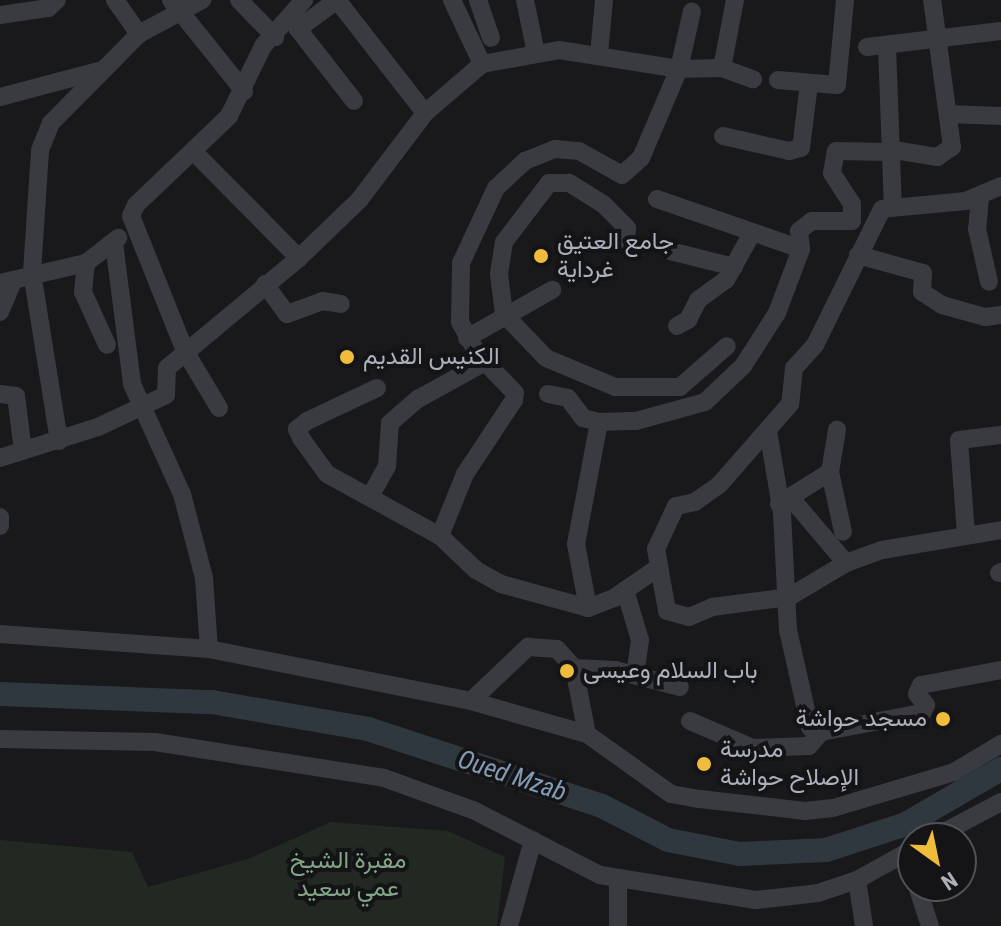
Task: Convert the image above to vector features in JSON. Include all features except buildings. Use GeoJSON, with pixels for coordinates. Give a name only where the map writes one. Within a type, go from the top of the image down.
{"type":"FeatureCollection","features":[{"type":"Feature","properties":{"kind":"street"},"geometry":{"type":"LineString","coordinates":[[0,15],[48,8],[57,0]]}},
{"type":"Feature","properties":{"kind":"street"},"geometry":{"type":"LineString","coordinates":[[115,0],[139,34]]}},
{"type":"Feature","properties":{"kind":"street"},"geometry":{"type":"LineString","coordinates":[[59,441],[32,272],[35,187],[51,123],[111,68],[139,34],[174,5],[202,0]]}},
{"type":"Feature","properties":{"kind":"street"},"geometry":{"type":"LineString","coordinates":[[239,0],[275,37]]}},
{"type":"Feature","properties":{"kind":"street"},"geometry":{"type":"LineString","coordinates":[[0,312],[6,282],[32,272],[86,263],[114,243],[131,225],[136,205],[229,116],[244,91],[245,77],[304,0]]}},
{"type":"Feature","properties":{"kind":"street"},"geometry":{"type":"LineString","coordinates":[[354,101],[298,29],[337,0],[425,113]]}},
{"type":"Feature","properties":{"kind":"street"},"geometry":{"type":"LineString","coordinates":[[452,0],[482,64]]}},
{"type":"Feature","properties":{"kind":"street"},"geometry":{"type":"LineString","coordinates":[[478,0],[491,38]]}},
{"type":"Feature","properties":{"kind":"street"},"geometry":{"type":"LineString","coordinates":[[525,0],[536,53]]}},
{"type":"Feature","properties":{"kind":"street"},"geometry":{"type":"LineString","coordinates":[[599,54],[604,0]]}},
{"type":"Feature","properties":{"kind":"street"},"geometry":{"type":"LineString","coordinates":[[722,68],[735,0]]}},
{"type":"Feature","properties":{"kind":"street"},"geometry":{"type":"LineString","coordinates":[[778,80],[831,87],[839,82],[845,0]]}},
{"type":"Feature","properties":{"kind":"street"},"geometry":{"type":"LineString","coordinates":[[548,394],[568,398],[583,418],[599,422],[636,421],[705,402],[747,361],[777,313],[801,249],[799,231],[805,223],[852,221],[852,204],[832,173],[836,151],[945,155],[953,141],[934,41],[932,0]]}},
{"type":"Feature","properties":{"kind":"street"},"geometry":{"type":"LineString","coordinates":[[174,5],[244,91]]}},
{"type":"Feature","properties":{"kind":"street"},"geometry":{"type":"LineString","coordinates":[[552,290],[504,314],[472,344],[458,300],[461,263],[485,205],[508,172],[541,153],[567,148],[622,175],[644,154],[679,69],[692,11]]}},
{"type":"Feature","properties":{"kind":"street"},"geometry":{"type":"LineString","coordinates":[[467,30],[484,19]]}},
{"type":"Feature","properties":{"kind":"street"},"geometry":{"type":"LineString","coordinates":[[867,47],[1001,31]]}},
{"type":"Feature","properties":{"kind":"street"},"geometry":{"type":"LineString","coordinates":[[887,46],[888,151],[893,206]]}},
{"type":"Feature","properties":{"kind":"street"},"geometry":{"type":"LineString","coordinates":[[0,458],[59,441],[166,395],[165,372],[185,351],[299,258],[360,199],[425,113],[482,64],[536,53],[599,54],[679,69],[722,68],[753,79]]}},
{"type":"Feature","properties":{"kind":"street"},"geometry":{"type":"LineString","coordinates":[[0,97],[111,68]]}},
{"type":"Feature","properties":{"kind":"street"},"geometry":{"type":"LineString","coordinates":[[723,136],[789,151],[801,148],[809,84]]}},
{"type":"Feature","properties":{"kind":"street"},"geometry":{"type":"LineString","coordinates":[[948,114],[1001,116]]}},
{"type":"Feature","properties":{"kind":"street"},"geometry":{"type":"LineString","coordinates":[[193,151],[299,258]]}},
{"type":"Feature","properties":{"kind":"street"},"geometry":{"type":"LineString","coordinates":[[626,240],[627,228],[603,204],[569,183],[549,183],[504,242],[499,274],[504,314],[546,358],[615,387],[680,387],[727,346]]}},
{"type":"Feature","properties":{"kind":"street"},"geometry":{"type":"LineString","coordinates":[[1001,186],[980,197],[882,209],[815,345],[794,368],[790,404],[719,485],[695,502],[676,506],[657,543],[669,613],[689,617],[712,607],[789,597],[846,563],[882,550],[1001,530]]}},
{"type":"Feature","properties":{"kind":"street"},"geometry":{"type":"LineString","coordinates":[[980,197],[977,229],[989,282]]}},
{"type":"Feature","properties":{"kind":"street"},"geometry":{"type":"LineString","coordinates":[[657,199],[801,249]]}},
{"type":"Feature","properties":{"kind":"street"},"geometry":{"type":"LineString","coordinates":[[131,225],[185,351],[219,408]]}},
{"type":"Feature","properties":{"kind":"street"},"geometry":{"type":"LineString","coordinates":[[677,326],[688,320],[698,300],[719,289],[752,233]]}},
{"type":"Feature","properties":{"kind":"street"},"geometry":{"type":"LineString","coordinates":[[114,243],[132,384],[182,494],[204,578],[209,649]]}},
{"type":"Feature","properties":{"kind":"street"},"geometry":{"type":"LineString","coordinates":[[670,251],[734,267]]}},
{"type":"Feature","properties":{"kind":"street"},"geometry":{"type":"LineString","coordinates":[[858,255],[923,273],[922,292],[942,305],[985,317],[1001,315]]}},
{"type":"Feature","properties":{"kind":"street"},"geometry":{"type":"LineString","coordinates":[[86,263],[83,292],[107,345]]}},
{"type":"Feature","properties":{"kind":"street"},"geometry":{"type":"LineString","coordinates":[[265,284],[287,314],[298,314],[322,301],[341,304]]}},
{"type":"Feature","properties":{"kind":"street"},"geometry":{"type":"LineString","coordinates":[[371,495],[387,466],[390,423],[418,399],[485,362],[515,393],[514,400],[465,474],[440,536]]}},
{"type":"Feature","properties":{"kind":"street"},"geometry":{"type":"LineString","coordinates":[[377,388],[297,429],[327,474],[371,495],[440,536],[476,570],[501,584],[588,608],[625,590],[659,567]]}},
{"type":"Feature","properties":{"kind":"street"},"geometry":{"type":"LineString","coordinates":[[0,394],[16,396],[23,451]]}},
{"type":"Feature","properties":{"kind":"street"},"geometry":{"type":"LineString","coordinates":[[588,608],[576,544],[599,422]]}},
{"type":"Feature","properties":{"kind":"street"},"geometry":{"type":"LineString","coordinates":[[837,430],[830,472],[843,532]]}},
{"type":"Feature","properties":{"kind":"street"},"geometry":{"type":"LineString","coordinates":[[768,431],[784,501],[788,630],[810,728]]}},
{"type":"Feature","properties":{"kind":"street"},"geometry":{"type":"LineString","coordinates":[[966,534],[959,440],[1001,435]]}},
{"type":"Feature","properties":{"kind":"street"},"geometry":{"type":"LineString","coordinates":[[784,501],[830,472]]}},
{"type":"Feature","properties":{"kind":"street"},"geometry":{"type":"LineString","coordinates":[[784,501],[846,563]]}},
{"type":"Feature","properties":{"kind":"street"},"geometry":{"type":"LineString","coordinates":[[0,517],[0,526]]}},
{"type":"Feature","properties":{"kind":"street"},"geometry":{"type":"LineString","coordinates":[[625,590],[640,640],[635,676]]}},
{"type":"Feature","properties":{"kind":"street"},"geometry":{"type":"LineString","coordinates":[[0,634],[209,649],[471,701],[587,734],[675,796],[805,811],[879,798],[925,783],[1001,744]]}},
{"type":"Feature","properties":{"kind":"street"},"geometry":{"type":"LineString","coordinates":[[471,701],[525,648],[557,649],[574,668],[587,734]]}},
{"type":"Feature","properties":{"kind":"street"},"geometry":{"type":"LineString","coordinates":[[574,668],[635,676],[680,687]]}},
{"type":"Feature","properties":{"kind":"street"},"geometry":{"type":"LineString","coordinates":[[690,721],[753,748],[809,746],[821,732],[922,713],[926,705],[917,694],[921,685],[1001,670]]}},
{"type":"Feature","properties":{"kind":"street"},"geometry":{"type":"LineString","coordinates":[[0,739],[155,742],[358,773],[473,810],[618,880],[756,900],[794,898],[857,880],[897,858]]}},
{"type":"Feature","properties":{"kind":"street"},"geometry":{"type":"LineString","coordinates":[[963,822],[1001,802]]}},
{"type":"Feature","properties":{"kind":"street"},"geometry":{"type":"LineString","coordinates":[[509,926],[533,840]]}},
{"type":"Feature","properties":{"kind":"street"},"geometry":{"type":"LineString","coordinates":[[618,880],[618,926]]}},
{"type":"Feature","properties":{"kind":"street"},"geometry":{"type":"LineString","coordinates":[[857,880],[864,926]]}},
{"type":"Feature","properties":{"kind":"street"},"geometry":{"type":"LineString","coordinates":[[922,902],[930,926]]}},
{"type":"Feature","properties":{"kind":"green space","name":"مقبرة الشيخ عمي سعيد"},"geometry":{"type":"Polygon","coordinates":[[[331,822],[448,831],[505,857],[497,926],[0,926],[0,840],[132,852],[148,887],[248,859],[331,822]]]}},
{"type":"Feature","properties":{"kind":"waterway","name":"Oued Mzab"},"geometry":{"type":"LineString","coordinates":[[0,694],[212,702],[368,729],[602,806],[668,840],[740,854],[826,850],[906,824],[1001,769]]}},
{"type":"Feature","properties":{"kind":"place","name":"جامع العتيق غرداية"},"geometry":{"type":"Point","coordinates":[541,256]}},
{"type":"Feature","properties":{"kind":"place","name":"الكنيس القديم"},"geometry":{"type":"Point","coordinates":[347,357]}},
{"type":"Feature","properties":{"kind":"place","name":"باب السلام وعيسى"},"geometry":{"type":"Point","coordinates":[567,671]}},
{"type":"Feature","properties":{"kind":"place","name":"مسجد حواشة"},"geometry":{"type":"Point","coordinates":[943,719]}},
{"type":"Feature","properties":{"kind":"place","name":"مدرسة الإصلاح حواشة"},"geometry":{"type":"Point","coordinates":[704,764]}}]}
